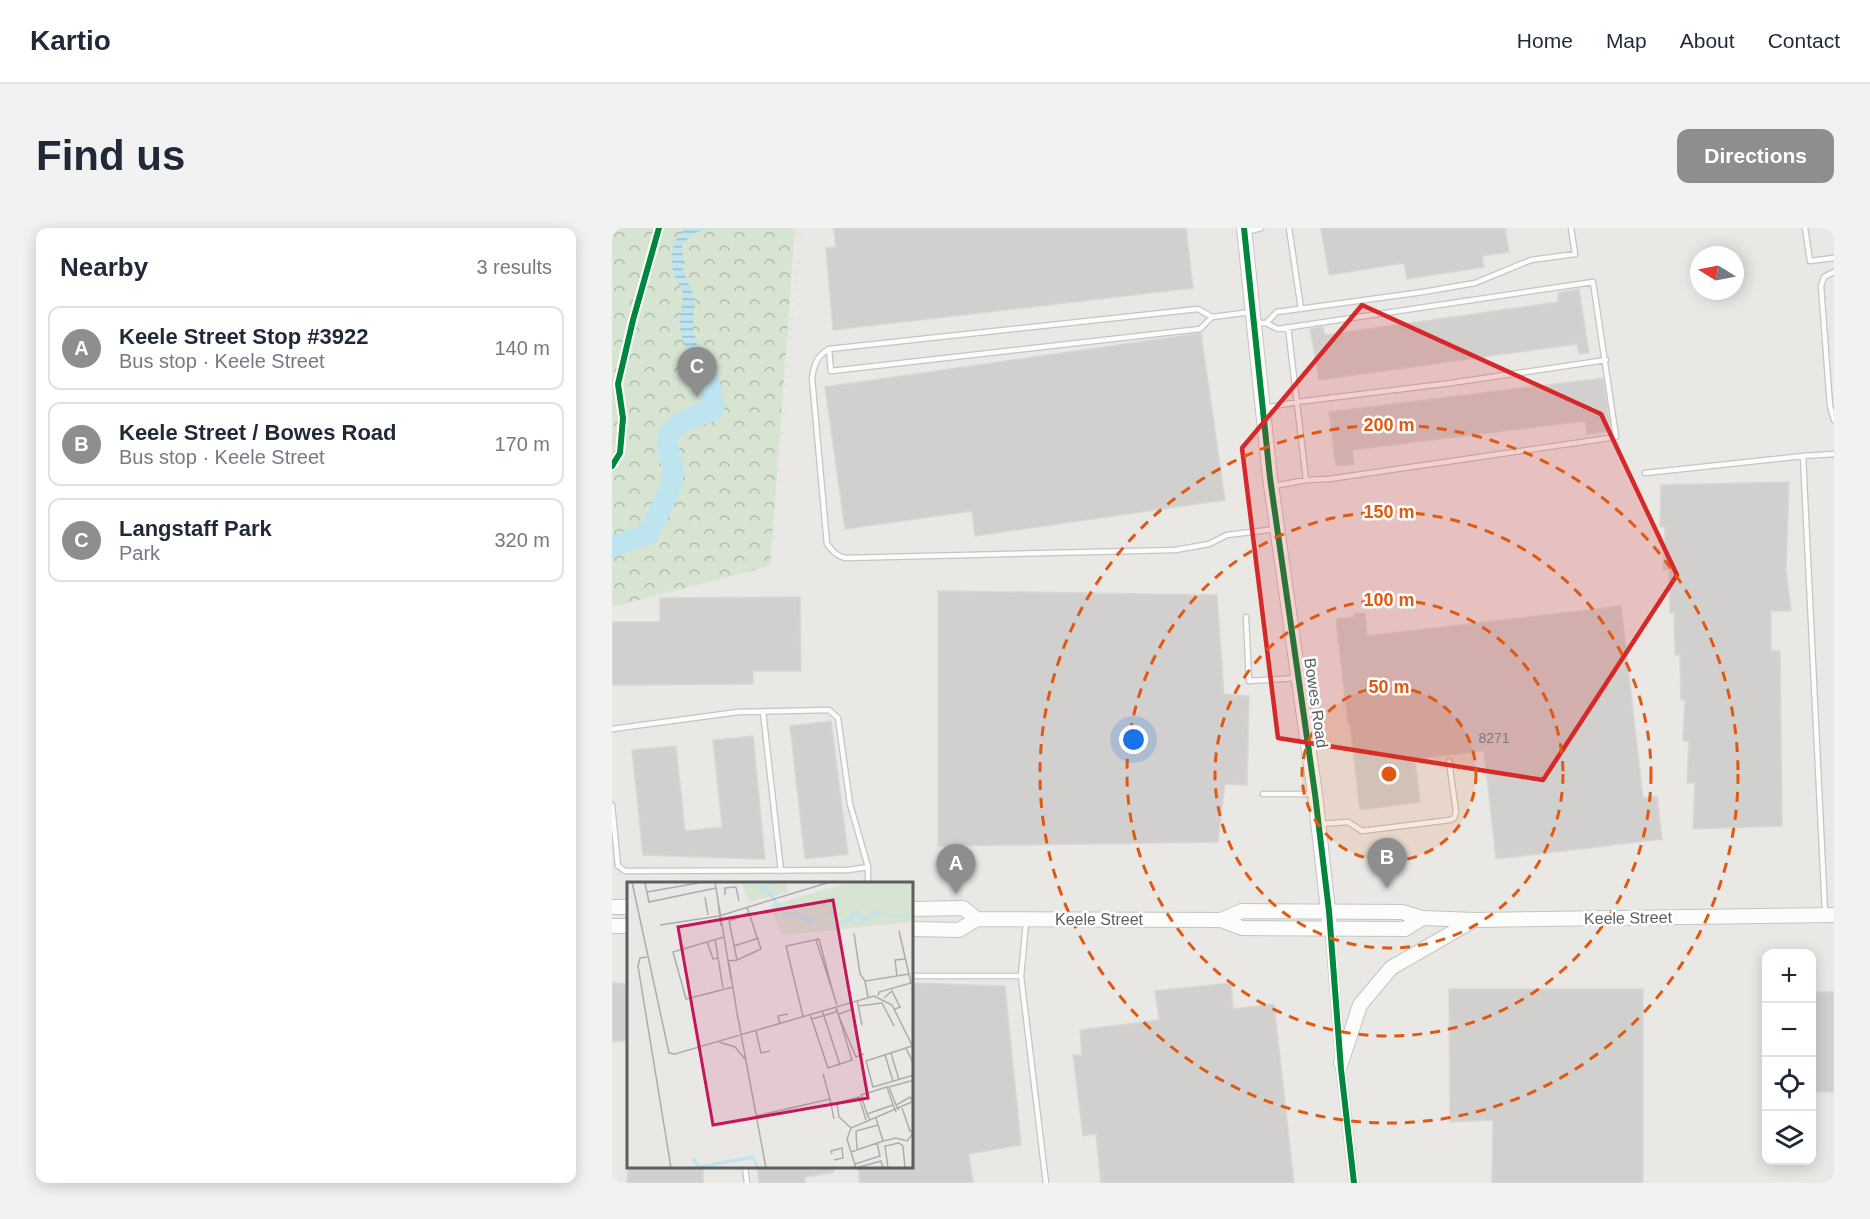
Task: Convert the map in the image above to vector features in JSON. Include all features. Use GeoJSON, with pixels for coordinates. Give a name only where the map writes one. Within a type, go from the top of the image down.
{"type":"FeatureCollection","features":[{"type":"Feature","properties":{"kind":"main road","name":"Bowes Road"},"geometry":{"type":"LineString","coordinates":[[1244,230],[1257,319],[1262,409],[1271,487],[1315,794],[1330,928]]}},
{"type":"Feature","properties":{"kind":"main road"},"geometry":{"type":"LineString","coordinates":[[612,906],[627,907]]}},
{"type":"Feature","properties":{"kind":"main road","name":"Keele Street"},"geometry":{"type":"LineString","coordinates":[[914,909],[963,909],[978,919]]}},
{"type":"Feature","properties":{"kind":"main road","name":"Keele Street"},"geometry":{"type":"LineString","coordinates":[[1221,920],[1242,910],[1402,912],[1422,918],[1475,920],[1830,915]]}},
{"type":"Feature","properties":{"kind":"main road","name":"Keele Street"},"geometry":{"type":"LineString","coordinates":[[914,929],[959,930],[978,919],[1221,920],[1242,928],[1405,929],[1422,918]]}},
{"type":"Feature","properties":{"kind":"main road"},"geometry":{"type":"LineString","coordinates":[[1341,1063],[1360,1005],[1391,968],[1475,920]]}},
{"type":"Feature","properties":{"kind":"street","name":"Bowes Road"},"geometry":{"type":"LineString","coordinates":[[1330,928],[1354,1183]]}},
{"type":"Feature","properties":{"kind":"lane"},"geometry":{"type":"LineString","coordinates":[[1244,230],[1261,228]]}},
{"type":"Feature","properties":{"kind":"lane"},"geometry":{"type":"LineString","coordinates":[[1289,228],[1301,309]]}},
{"type":"Feature","properties":{"kind":"lane"},"geometry":{"type":"LineString","coordinates":[[1277,529],[1227,535],[1209,544],[1175,550],[839,557],[828,544],[813,367],[817,359],[829,349],[1198,309],[1212,317],[1257,319],[1277,312],[1475,283],[1532,260],[1575,254],[1572,228]]}},
{"type":"Feature","properties":{"kind":"lane"},"geometry":{"type":"LineString","coordinates":[[1805,228],[1810,261],[1834,258]]}},
{"type":"Feature","properties":{"kind":"lane"},"geometry":{"type":"LineString","coordinates":[[1834,272],[1824,276],[1821,286],[1830,406],[1834,420]]}},
{"type":"Feature","properties":{"kind":"lane"},"geometry":{"type":"LineString","coordinates":[[1257,319],[1278,329],[1593,282],[1616,437],[1329,479],[1306,480],[1271,487]]}},
{"type":"Feature","properties":{"kind":"lane"},"geometry":{"type":"LineString","coordinates":[[829,349],[831,371],[1200,328],[1212,317]]}},
{"type":"Feature","properties":{"kind":"lane"},"geometry":{"type":"LineString","coordinates":[[1288,327],[1306,480]]}},
{"type":"Feature","properties":{"kind":"lane"},"geometry":{"type":"LineString","coordinates":[[1262,409],[1297,402],[1451,383],[1606,360]]}},
{"type":"Feature","properties":{"kind":"lane"},"geometry":{"type":"LineString","coordinates":[[1645,473],[1834,454]]}},
{"type":"Feature","properties":{"kind":"lane"},"geometry":{"type":"LineString","coordinates":[[1803,456],[1830,915]]}},
{"type":"Feature","properties":{"kind":"lane"},"geometry":{"type":"LineString","coordinates":[[1246,616],[1250,681],[1299,678]]}},
{"type":"Feature","properties":{"kind":"lane"},"geometry":{"type":"LineString","coordinates":[[612,729],[738,712],[829,710],[838,718],[850,804],[868,867],[868,882]]}},
{"type":"Feature","properties":{"kind":"lane"},"geometry":{"type":"LineString","coordinates":[[763,712],[781,871]]}},
{"type":"Feature","properties":{"kind":"lane"},"geometry":{"type":"LineString","coordinates":[[1318,824],[1348,822],[1362,831],[1450,820],[1454,818],[1456,812],[1449,761]]}},
{"type":"Feature","properties":{"kind":"lane"},"geometry":{"type":"LineString","coordinates":[[1263,794],[1315,794]]}},
{"type":"Feature","properties":{"kind":"lane"},"geometry":{"type":"LineString","coordinates":[[612,805],[618,866],[625,871],[848,870],[868,867]]}},
{"type":"Feature","properties":{"kind":"lane"},"geometry":{"type":"LineString","coordinates":[[1026,919],[1021,976],[1046,1183]]}},
{"type":"Feature","properties":{"kind":"lane"},"geometry":{"type":"LineString","coordinates":[[914,976],[1021,976]]}},
{"type":"Feature","properties":{"kind":"lane"},"geometry":{"type":"LineString","coordinates":[[744,1168],[747,1183]]}},
{"type":"Feature","properties":{"kind":"highlighted area"},"geometry":{"type":"Polygon","coordinates":[[[1362,305],[1601,414],[1677,575],[1543,780],[1278,738],[1242,448],[1362,305]]]}},
{"type":"Feature","properties":{"kind":"green space"},"geometry":{"type":"Polygon","coordinates":[[[612,228],[795,228],[770,566],[612,607],[612,228]]]}},
{"type":"Feature","properties":{"kind":"water"},"geometry":{"type":"Polygon","coordinates":[[[687,228],[711,228],[695,233],[682,245],[683,271],[695,299],[693,327],[698,349],[714,369],[718,381],[711,396],[689,354],[680,328],[683,295],[674,273],[672,258],[676,241],[687,228]]]}},
{"type":"Feature","properties":{"kind":"building"},"geometry":{"type":"Polygon","coordinates":[[[834,228],[1186,228],[1193,288],[833,330],[826,248],[836,247],[834,228]]]}},
{"type":"Feature","properties":{"kind":"building"},"geometry":{"type":"Polygon","coordinates":[[[1321,228],[1505,228],[1509,252],[1482,256],[1484,267],[1407,279],[1404,263],[1329,275],[1321,228]]]}},
{"type":"Feature","properties":{"kind":"building"},"geometry":{"type":"Polygon","coordinates":[[[1579,289],[1589,353],[1579,354],[1577,344],[1319,380],[1310,329],[1323,327],[1325,335],[1558,302],[1558,293],[1579,289]]]}},
{"type":"Feature","properties":{"kind":"building"},"geometry":{"type":"Polygon","coordinates":[[[1201,333],[1225,500],[975,536],[972,511],[845,529],[825,387],[1201,333]]]}},
{"type":"Feature","properties":{"kind":"building"},"geometry":{"type":"Polygon","coordinates":[[[1603,378],[1611,431],[1587,434],[1585,421],[1352,450],[1354,464],[1336,466],[1329,412],[1603,378]]]}},
{"type":"Feature","properties":{"kind":"building"},"geometry":{"type":"Polygon","coordinates":[[[1789,482],[1786,570],[1791,611],[1771,611],[1771,651],[1780,651],[1782,826],[1693,829],[1695,783],[1687,783],[1689,741],[1683,741],[1685,700],[1681,700],[1680,655],[1675,655],[1674,613],[1670,613],[1669,569],[1663,570],[1665,527],[1660,527],[1661,485],[1789,482]]]}},
{"type":"Feature","properties":{"kind":"building"},"geometry":{"type":"Polygon","coordinates":[[[938,591],[1217,595],[1224,694],[1249,696],[1247,785],[1225,784],[1218,842],[938,846],[938,591]]]}},
{"type":"Feature","properties":{"kind":"building"},"geometry":{"type":"Polygon","coordinates":[[[800,597],[801,671],[753,671],[753,684],[612,685],[612,622],[660,622],[660,598],[800,597]]]}},
{"type":"Feature","properties":{"kind":"building"},"geometry":{"type":"Polygon","coordinates":[[[1621,606],[1643,798],[1657,796],[1662,839],[1496,859],[1484,751],[1415,759],[1420,802],[1360,810],[1336,619],[1365,613],[1367,636],[1621,606]]]}},
{"type":"Feature","properties":{"kind":"building"},"geometry":{"type":"Polygon","coordinates":[[[831,721],[848,854],[805,859],[790,726],[831,721]]]}},
{"type":"Feature","properties":{"kind":"building"},"geometry":{"type":"Polygon","coordinates":[[[753,736],[765,859],[643,855],[632,750],[676,746],[685,831],[722,827],[713,740],[753,736]]]}},
{"type":"Feature","properties":{"kind":"building"},"geometry":{"type":"Polygon","coordinates":[[[612,983],[627,984],[627,1041],[612,1041],[612,983]]]}},
{"type":"Feature","properties":{"kind":"building"},"geometry":{"type":"Polygon","coordinates":[[[914,983],[1005,986],[1021,1145],[969,1154],[973,1183],[860,1183],[858,1168],[914,1168],[914,983]]]}},
{"type":"Feature","properties":{"kind":"building"},"geometry":{"type":"Polygon","coordinates":[[[1231,983],[1233,1009],[1274,1004],[1294,1183],[1101,1183],[1096,1134],[1083,1136],[1073,1055],[1082,1055],[1080,1030],[1159,1020],[1155,991],[1231,983]]]}},
{"type":"Feature","properties":{"kind":"building"},"geometry":{"type":"Polygon","coordinates":[[[1449,989],[1643,989],[1643,1183],[1492,1183],[1493,1120],[1450,1122],[1449,989]]]}},
{"type":"Feature","properties":{"kind":"building"},"geometry":{"type":"Polygon","coordinates":[[[1816,992],[1834,992],[1834,1092],[1816,1092],[1816,992]]]}},
{"type":"Feature","properties":{"kind":"building"},"geometry":{"type":"Polygon","coordinates":[[[628,1168],[703,1168],[703,1183],[627,1183],[628,1168]]]}},
{"type":"Feature","properties":{"kind":"building"},"geometry":{"type":"Polygon","coordinates":[[[757,1168],[834,1168],[834,1172],[805,1177],[805,1183],[759,1183],[757,1168]]]}},
{"type":"Feature","properties":{"kind":"waterway"},"geometry":{"type":"LineString","coordinates":[[612,547],[648,534],[672,482],[673,466],[667,442],[668,435],[685,421],[714,410],[705,368]]}},
{"type":"Feature","properties":{"kind":"railway"},"geometry":{"type":"LineString","coordinates":[[770,566],[800,228]]}},
{"type":"Feature","properties":{"kind":"cycle path"},"geometry":{"type":"LineString","coordinates":[[612,466],[620,453],[623,418],[618,384],[659,228]]}},
{"type":"Feature","properties":{"kind":"cycle path"},"geometry":{"type":"LineString","coordinates":[[1244,228],[1270,478],[1315,794],[1329,911],[1341,1069],[1354,1183]]}},
{"type":"Feature","properties":{"kind":"place","name":"Langstaff Park"},"geometry":{"type":"Point","coordinates":[697,397]}},
{"type":"Feature","properties":{"kind":"place","name":"Keele Street / Bowes Road"},"geometry":{"type":"Point","coordinates":[1387,888]}},
{"type":"Feature","properties":{"kind":"place","name":"Keele Street Stop #3922"},"geometry":{"type":"Point","coordinates":[956,894]}}]}
